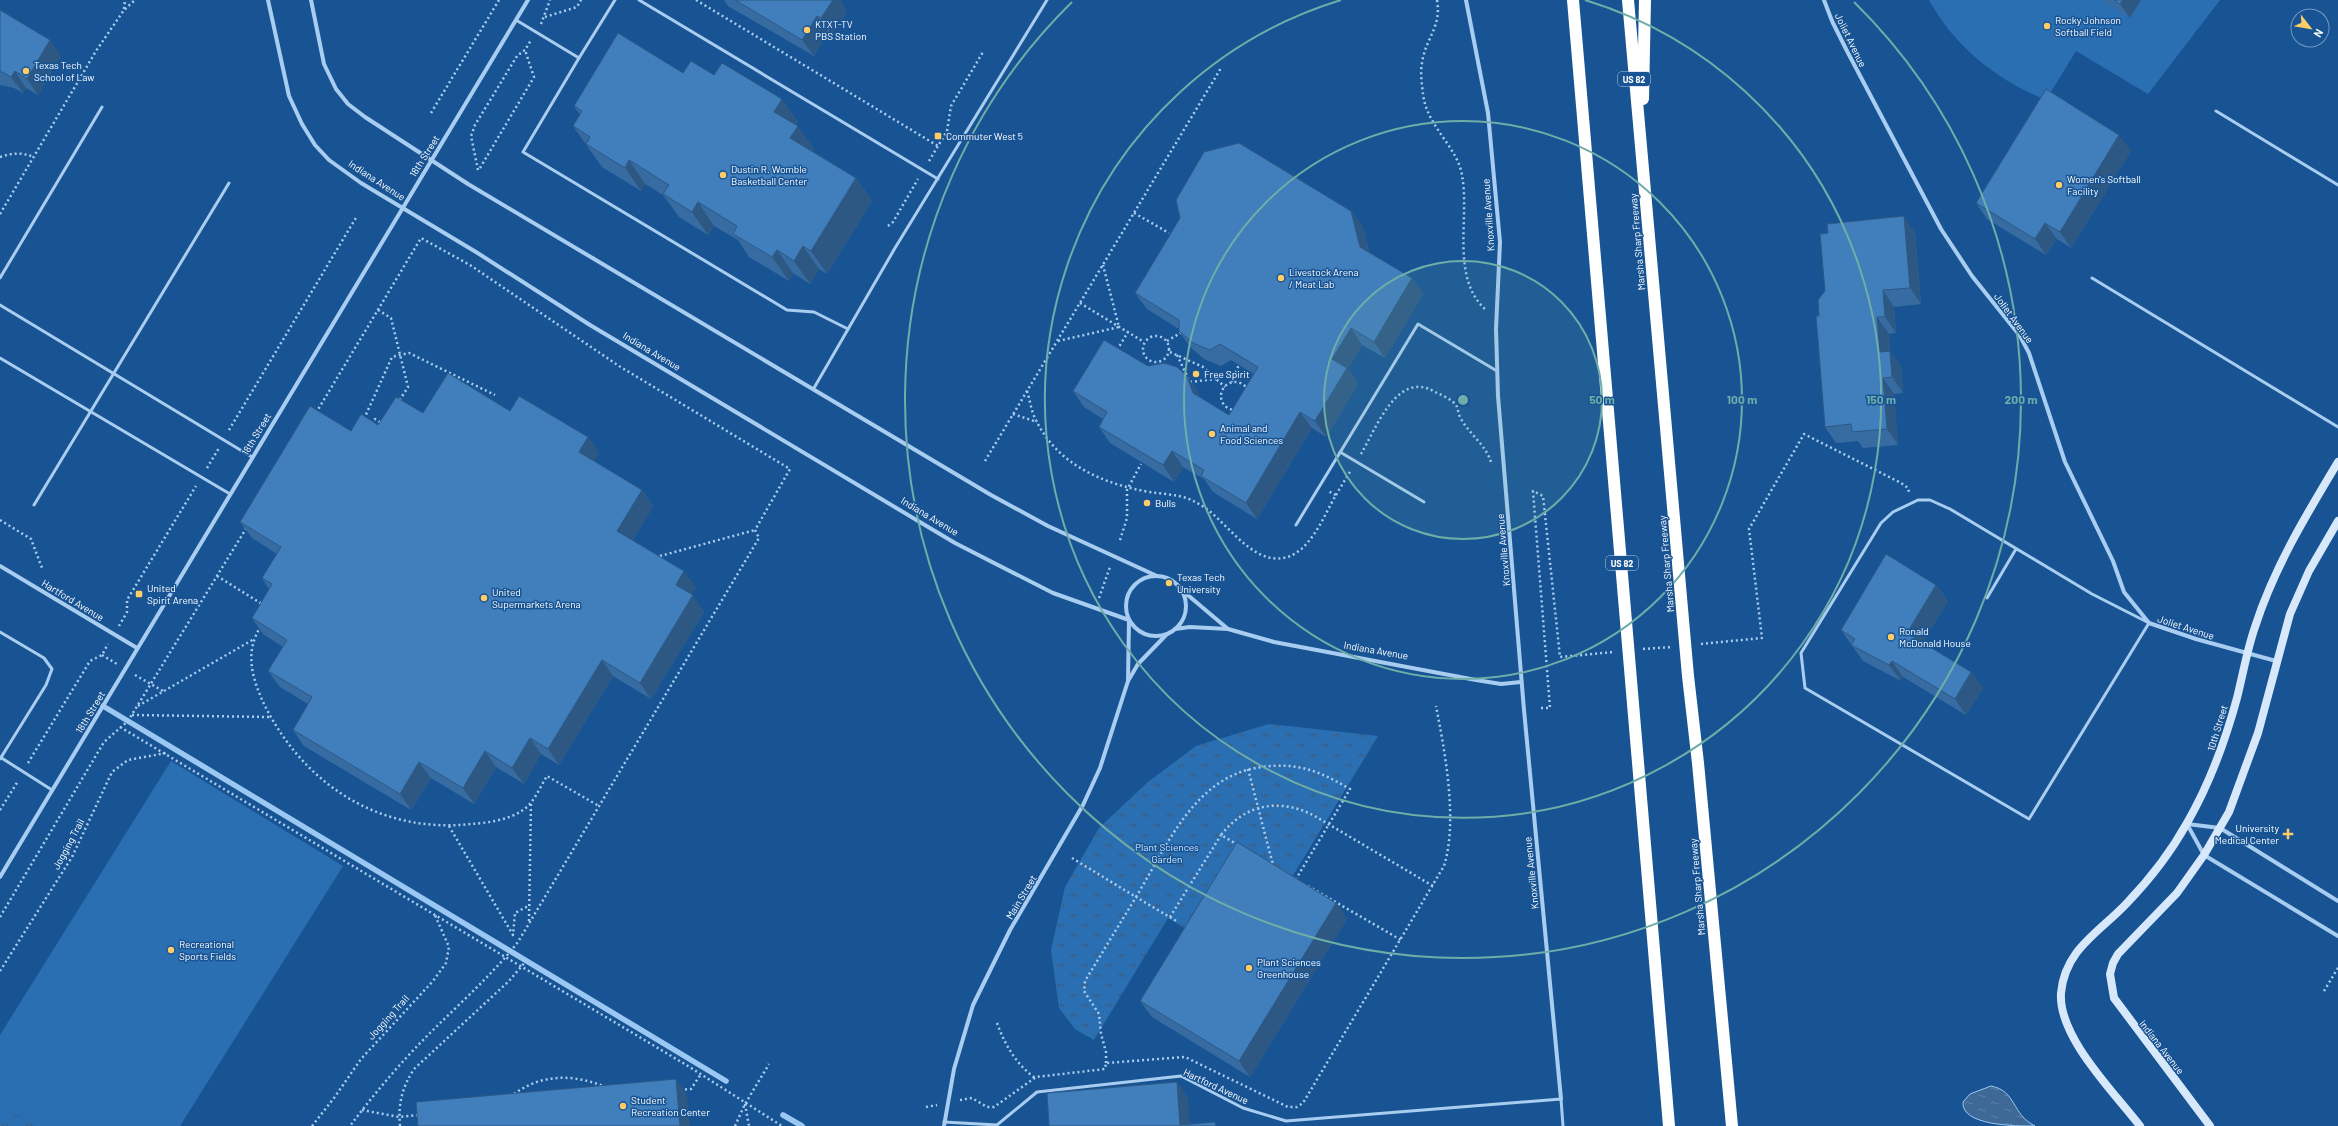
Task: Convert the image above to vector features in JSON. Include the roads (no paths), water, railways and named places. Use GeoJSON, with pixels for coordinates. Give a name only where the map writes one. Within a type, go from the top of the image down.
{"type":"FeatureCollection","features":[{"type":"Feature","properties":{"kind":"highway","name":"US 82"},"geometry":{"type":"LineString","coordinates":[[1573,0],[1669,1126]]}},
{"type":"Feature","properties":{"kind":"highway","name":"Marsha Sharp Freeway"},"geometry":{"type":"LineString","coordinates":[[1628,0],[1687,668],[1698,763],[1732,1126]]}},
{"type":"Feature","properties":{"kind":"highway"},"geometry":{"type":"LineString","coordinates":[[1641,159],[1646,0]]}},
{"type":"Feature","properties":{"kind":"street","name":"Indiana Avenue"},"geometry":{"type":"LineString","coordinates":[[268,0],[289,96],[302,124],[315,145],[329,160],[401,208],[476,252],[590,325],[955,542],[1053,593],[1129,620]]}},
{"type":"Feature","properties":{"kind":"street"},"geometry":{"type":"LineString","coordinates":[[311,0],[324,64],[336,89],[348,104],[365,117],[431,160],[991,495],[1048,526],[1157,576],[1167,578],[1180,588],[1184,596],[1185,614],[1175,629],[1167,634],[1157,636],[1148,635],[1139,631],[1129,620],[1126,606],[1132,588],[1147,577],[1157,576]]}},
{"type":"Feature","properties":{"kind":"street","name":"18th Street"},"geometry":{"type":"LineString","coordinates":[[0,877],[401,208],[528,0]]}},
{"type":"Feature","properties":{"kind":"street","name":"Knoxville Avenue"},"geometry":{"type":"LineString","coordinates":[[1466,0],[1488,113],[1500,242],[1496,320],[1498,371],[1521,682],[1562,1100]]}},
{"type":"Feature","properties":{"kind":"street","name":"Joliet Avenue"},"geometry":{"type":"LineString","coordinates":[[1824,0],[1832,21],[1847,51],[1941,229],[1969,272],[2020,336],[2029,353],[2042,386],[2052,426],[2074,482],[2113,561],[2124,592],[2149,623],[2246,654],[2276,661]]}},
{"type":"Feature","properties":{"kind":"street","name":"10th Street"},"geometry":{"type":"LineString","coordinates":[[2140,1126],[2077,1046],[2068,1031],[2061,1004],[2066,971],[2075,952],[2127,903],[2149,878],[2187,824],[2218,759],[2237,696],[2246,654],[2259,614],[2284,557],[2338,462]]}},
{"type":"Feature","properties":{"kind":"street"},"geometry":{"type":"LineString","coordinates":[[2204,855],[2220,828],[2237,793],[2251,755],[2283,632],[2298,593],[2338,521]]}},
{"type":"Feature","properties":{"kind":"street","name":"Hartford Avenue"},"geometry":{"type":"LineString","coordinates":[[0,566],[137,648]]}},
{"type":"Feature","properties":{"kind":"street","name":"Indiana Avenue"},"geometry":{"type":"LineString","coordinates":[[1180,588],[1228,630]]}},
{"type":"Feature","properties":{"kind":"street","name":"Main Street"},"geometry":{"type":"LineString","coordinates":[[1128,681],[1129,620]]}},
{"type":"Feature","properties":{"kind":"street","name":"Indiana Avenue"},"geometry":{"type":"LineString","coordinates":[[1175,629],[1190,627],[1228,630],[1274,642],[1476,680],[1502,684],[1521,682]]}},
{"type":"Feature","properties":{"kind":"street","name":"Main Street"},"geometry":{"type":"LineString","coordinates":[[944,1124],[956,1062],[973,1005],[1010,930],[1083,805],[1100,768],[1128,681],[1138,664],[1167,634]]}},
{"type":"Feature","properties":{"kind":"street"},"geometry":{"type":"LineString","coordinates":[[2187,824],[2220,828],[2338,901]]}},
{"type":"Feature","properties":{"kind":"street"},"geometry":{"type":"LineString","coordinates":[[2187,824],[2204,855],[2338,936]]}},
{"type":"Feature","properties":{"kind":"street","name":"Indiana Avenue"},"geometry":{"type":"LineString","coordinates":[[2204,855],[2162,910],[2118,954],[2113,963],[2110,974],[2111,990],[2120,1007],[2210,1126]]}},
{"type":"Feature","properties":{"kind":"lane"},"geometry":{"type":"LineString","coordinates":[[615,0],[523,152],[787,310],[814,312],[848,329]]}},
{"type":"Feature","properties":{"kind":"lane"},"geometry":{"type":"LineString","coordinates":[[639,0],[938,179]]}},
{"type":"Feature","properties":{"kind":"lane"},"geometry":{"type":"LineString","coordinates":[[814,388],[938,179],[1047,0]]}},
{"type":"Feature","properties":{"kind":"lane"},"geometry":{"type":"LineString","coordinates":[[516,20],[579,58]]}},
{"type":"Feature","properties":{"kind":"lane"},"geometry":{"type":"LineString","coordinates":[[0,278],[102,108]]}},
{"type":"Feature","properties":{"kind":"lane"},"geometry":{"type":"LineString","coordinates":[[2216,112],[2338,184]]}},
{"type":"Feature","properties":{"kind":"lane"},"geometry":{"type":"LineString","coordinates":[[34,505],[229,183]]}},
{"type":"Feature","properties":{"kind":"lane"},"geometry":{"type":"LineString","coordinates":[[2092,278],[2338,427]]}},
{"type":"Feature","properties":{"kind":"lane"},"geometry":{"type":"LineString","coordinates":[[0,305],[252,457]]}},
{"type":"Feature","properties":{"kind":"lane"},"geometry":{"type":"LineString","coordinates":[[1296,525],[1418,324],[1498,371]]}},
{"type":"Feature","properties":{"kind":"lane"},"geometry":{"type":"LineString","coordinates":[[0,358],[230,494]]}},
{"type":"Feature","properties":{"kind":"lane"},"geometry":{"type":"LineString","coordinates":[[1340,452],[1424,502]]}},
{"type":"Feature","properties":{"kind":"lane"},"geometry":{"type":"LineString","coordinates":[[1930,500],[1940,504],[2016,549],[2092,594],[2149,623],[2029,819],[1805,688],[1801,653],[1881,523],[1893,512],[1910,503],[1930,500]]}},
{"type":"Feature","properties":{"kind":"lane"},"geometry":{"type":"LineString","coordinates":[[1987,598],[2016,549]]}},
{"type":"Feature","properties":{"kind":"lane"},"geometry":{"type":"LineString","coordinates":[[0,632],[44,658],[52,669],[46,685],[0,758],[52,790]]}},
{"type":"Feature","properties":{"kind":"lane","name":"Hartford Avenue"},"geometry":{"type":"LineString","coordinates":[[944,1124],[997,1125],[1037,1092],[1181,1076],[1243,1108],[1286,1121],[1562,1100]]}},
{"type":"Feature","properties":{"kind":"lane"},"geometry":{"type":"LineString","coordinates":[[1562,1100],[1563,1126]]}},
{"type":"Feature","properties":{"kind":"lane"},"geometry":{"type":"LineString","coordinates":[[1286,1121],[1287,1126]]}},
{"type":"Feature","properties":{"kind":"water"},"geometry":{"type":"Polygon","coordinates":[[[1991,1086],[2005,1093],[2027,1121],[2035,1126],[2003,1125],[1980,1120],[1971,1116],[1965,1110],[1963,1102],[1970,1094],[1991,1086]]]}},
{"type":"Feature","properties":{"kind":"waterway"},"geometry":{"type":"LineString","coordinates":[[103,706],[726,1081]]}},
{"type":"Feature","properties":{"kind":"waterway"},"geometry":{"type":"LineString","coordinates":[[783,1115],[802,1126]]}},
{"type":"Feature","properties":{"kind":"place","name":"Rocky Johnson Softball Field"},"geometry":{"type":"Point","coordinates":[2047,26]}},
{"type":"Feature","properties":{"kind":"place","name":"KTXT-TV PBS Station"},"geometry":{"type":"Point","coordinates":[807,30]}},
{"type":"Feature","properties":{"kind":"place","name":"Texas Tech School of Law"},"geometry":{"type":"Point","coordinates":[26,71]}},
{"type":"Feature","properties":{"kind":"place","name":"Commuter West 5"},"geometry":{"type":"Point","coordinates":[938,136]}},
{"type":"Feature","properties":{"kind":"place","name":"Dustin R. Womble Basketball Center"},"geometry":{"type":"Point","coordinates":[723,175]}},
{"type":"Feature","properties":{"kind":"place","name":"Women's Softball Facility"},"geometry":{"type":"Point","coordinates":[2059,185]}},
{"type":"Feature","properties":{"kind":"place","name":"Livestock Arena / Meat Lab"},"geometry":{"type":"Point","coordinates":[1281,278]}},
{"type":"Feature","properties":{"kind":"place","name":"Free Spirit"},"geometry":{"type":"Point","coordinates":[1196,374]}},
{"type":"Feature","properties":{"kind":"place","name":"Animal and Food Sciences"},"geometry":{"type":"Point","coordinates":[1212,434]}},
{"type":"Feature","properties":{"kind":"place","name":"Bulls"},"geometry":{"type":"Point","coordinates":[1147,503]}},
{"type":"Feature","properties":{"kind":"place","name":"Texas Tech University"},"geometry":{"type":"Point","coordinates":[1169,583]}},
{"type":"Feature","properties":{"kind":"place","name":"United Spirit Arena"},"geometry":{"type":"Point","coordinates":[139,594]}},
{"type":"Feature","properties":{"kind":"place","name":"United Supermarkets Arena"},"geometry":{"type":"Point","coordinates":[484,598]}},
{"type":"Feature","properties":{"kind":"place","name":"Ronald McDonald House"},"geometry":{"type":"Point","coordinates":[1891,637]}},
{"type":"Feature","properties":{"kind":"place","name":"University Medical Center"},"geometry":{"type":"Point","coordinates":[2288,834]}},
{"type":"Feature","properties":{"kind":"place","name":"Recreational Sports Fields"},"geometry":{"type":"Point","coordinates":[171,950]}},
{"type":"Feature","properties":{"kind":"place","name":"Plant Sciences Greenhouse"},"geometry":{"type":"Point","coordinates":[1249,968]}},
{"type":"Feature","properties":{"kind":"place","name":"Student Recreation Center"},"geometry":{"type":"Point","coordinates":[623,1106]}},
{"type":"Feature","properties":{"kind":"park label","name":"Plant Sciences Garden"},"geometry":{"type":"Point","coordinates":[1167,852]}}]}
